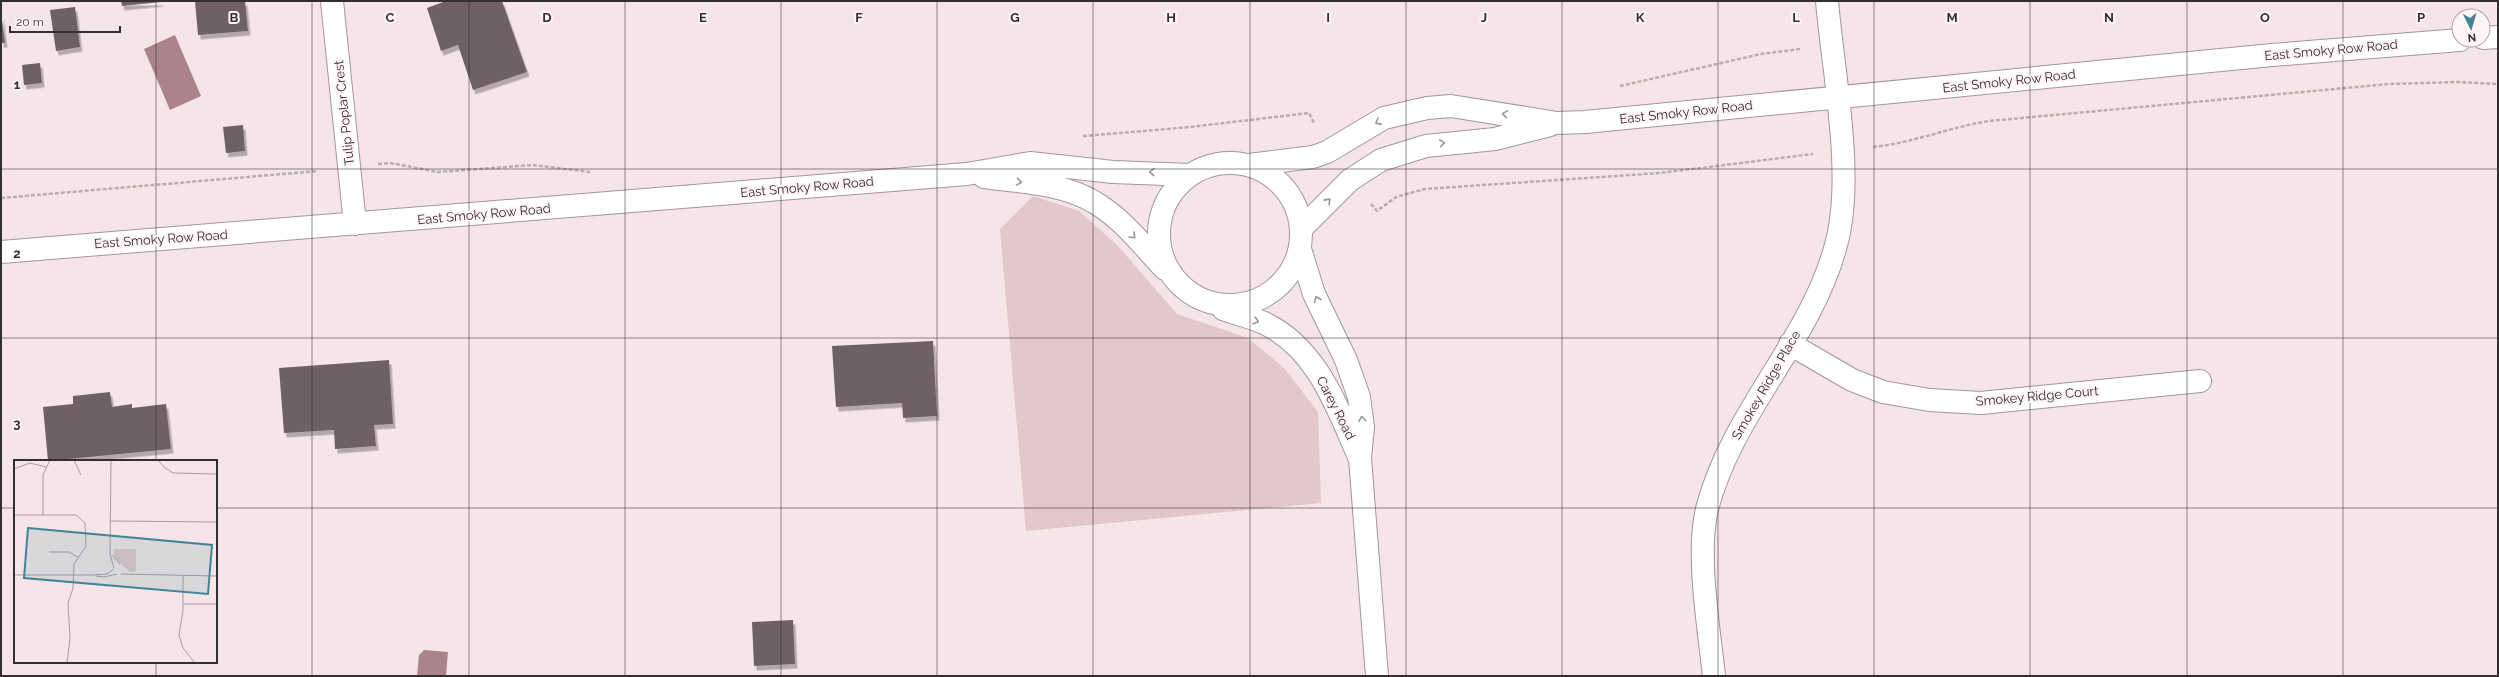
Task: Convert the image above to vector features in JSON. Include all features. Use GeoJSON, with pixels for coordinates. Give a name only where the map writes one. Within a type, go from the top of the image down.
{"type":"FeatureCollection","features":[{"type":"Feature","properties":{"kind":"street","name":"Tulip Poplar Crest"},"geometry":{"type":"LineString","coordinates":[[332,1],[355,224]]}},
{"type":"Feature","properties":{"kind":"street","name":"Smokey Ridge Place"},"geometry":{"type":"LineString","coordinates":[[1714,676],[1706,594],[1704,540],[1707,511],[1720,469],[1750,408],[1790,344],[1818,294],[1836,246],[1840,226],[1843,173],[1827,1]]}},
{"type":"Feature","properties":{"kind":"street","name":"East Smoky Row Road"},"geometry":{"type":"LineString","coordinates":[[1249,165],[1313,156],[1326,152],[1384,118],[1427,108],[1451,106],[1557,123],[1585,122],[2272,55],[2451,41]]}},
{"type":"Feature","properties":{"kind":"street","name":"East Smoky Row Road"},"geometry":{"type":"LineString","coordinates":[[1301,239],[1350,180],[1382,160],[1426,146],[1495,139],[1557,123]]}},
{"type":"Feature","properties":{"kind":"street","name":"East Smoky Row Road"},"geometry":{"type":"LineString","coordinates":[[1,252],[967,174],[1030,163],[1113,172],[1190,175]]}},
{"type":"Feature","properties":{"kind":"street"},"geometry":{"type":"LineString","coordinates":[[1219,164],[1249,165],[1265,172],[1279,182],[1290,196],[1298,211],[1301,239],[1293,268],[1281,284],[1265,296],[1247,304],[1226,306],[1207,302],[1181,286],[1171,274],[1162,258],[1158,239],[1160,221],[1166,202],[1172,192],[1190,175],[1204,167],[1219,164]]}},
{"type":"Feature","properties":{"kind":"street","name":"East Smoky Row Road"},"geometry":{"type":"LineString","coordinates":[[967,174],[1057,188],[1093,201],[1116,218],[1171,274]]}},
{"type":"Feature","properties":{"kind":"street","name":"Carey Road"},"geometry":{"type":"LineString","coordinates":[[1301,239],[1314,294],[1346,360],[1359,397],[1363,427],[1360,458],[1377,676]]}},
{"type":"Feature","properties":{"kind":"street","name":"Carey Road"},"geometry":{"type":"LineString","coordinates":[[1207,302],[1263,323],[1286,337],[1306,356],[1325,382],[1360,458]]}},
{"type":"Feature","properties":{"kind":"street","name":"Smokey Ridge Court"},"geometry":{"type":"LineString","coordinates":[[1790,344],[1852,380],[1883,392],[1929,400],[1981,402],[2200,381]]}},
{"type":"Feature","properties":{"kind":"path"},"geometry":{"type":"LineString","coordinates":[[1615,87],[1761,54],[1831,46]]}},
{"type":"Feature","properties":{"kind":"path"},"geometry":{"type":"LineString","coordinates":[[1882,146],[1960,125],[1989,121],[2389,84],[2456,82],[2498,84]]}},
{"type":"Feature","properties":{"kind":"path"},"geometry":{"type":"LineString","coordinates":[[1079,136],[1190,128],[1309,113]]}},
{"type":"Feature","properties":{"kind":"path"},"geometry":{"type":"LineString","coordinates":[[1368,201],[1377,211],[1396,197],[1425,189],[1660,173],[1803,155]]}},
{"type":"Feature","properties":{"kind":"path"},"geometry":{"type":"LineString","coordinates":[[373,165],[390,162],[438,172],[533,165],[592,172]]}},
{"type":"Feature","properties":{"kind":"path"},"geometry":{"type":"LineString","coordinates":[[1,198],[324,170]]}},
{"type":"Feature","properties":{"kind":"shaded area"},"geometry":{"type":"Polygon","coordinates":[[[175,35],[201,96],[170,110],[144,49],[175,35]]]}},
{"type":"Feature","properties":{"kind":"shaded area"},"geometry":{"type":"Polygon","coordinates":[[[1033,196],[1079,211],[1118,246],[1177,314],[1248,338],[1284,368],[1318,412],[1321,503],[1026,531],[1000,229],[1033,196]]]}},
{"type":"Feature","properties":{"kind":"shaded area"},"geometry":{"type":"Polygon","coordinates":[[[424,650],[448,652],[446,676],[417,676],[419,655],[424,650]]]}},
{"type":"Feature","properties":{"kind":"building"},"geometry":{"type":"Polygon","coordinates":[[[121,1],[161,1],[161,2],[122,6],[121,1]]]}},
{"type":"Feature","properties":{"kind":"building"},"geometry":{"type":"Polygon","coordinates":[[[195,1],[245,1],[248,31],[198,35],[195,1]]]}},
{"type":"Feature","properties":{"kind":"building"},"geometry":{"type":"Polygon","coordinates":[[[446,1],[502,1],[527,72],[473,90],[458,45],[441,51],[427,8],[446,1]]]}},
{"type":"Feature","properties":{"kind":"building"},"geometry":{"type":"Polygon","coordinates":[[[75,7],[80,47],[56,51],[50,10],[75,7]]]}},
{"type":"Feature","properties":{"kind":"building"},"geometry":{"type":"Polygon","coordinates":[[[1,13],[5,43],[1,43],[1,13]]]}},
{"type":"Feature","properties":{"kind":"building"},"geometry":{"type":"Polygon","coordinates":[[[40,63],[42,83],[24,85],[22,65],[40,63]]]}},
{"type":"Feature","properties":{"kind":"building"},"geometry":{"type":"Polygon","coordinates":[[[243,125],[245,151],[226,153],[223,127],[243,125]]]}},
{"type":"Feature","properties":{"kind":"building"},"geometry":{"type":"Polygon","coordinates":[[[933,341],[937,416],[903,418],[902,403],[836,407],[832,346],[933,341]]]}},
{"type":"Feature","properties":{"kind":"building"},"geometry":{"type":"Polygon","coordinates":[[[389,360],[393,424],[374,425],[376,446],[335,449],[334,430],[284,433],[279,368],[389,360]]]}},
{"type":"Feature","properties":{"kind":"building"},"geometry":{"type":"Polygon","coordinates":[[[110,392],[112,407],[132,404],[132,408],[166,404],[171,449],[48,460],[43,407],[73,404],[73,396],[110,392]]]}},
{"type":"Feature","properties":{"kind":"building"},"geometry":{"type":"Polygon","coordinates":[[[793,620],[795,664],[754,666],[752,622],[793,620]]]}}]}
